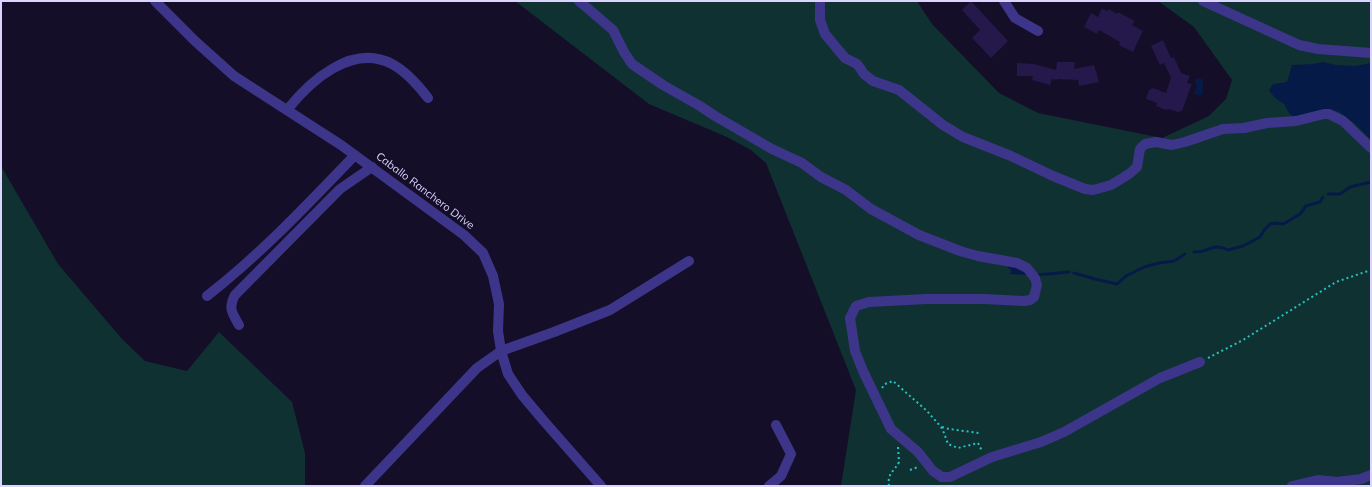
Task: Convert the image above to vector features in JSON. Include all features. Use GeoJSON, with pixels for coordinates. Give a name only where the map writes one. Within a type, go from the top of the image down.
{"type":"FeatureCollection","features":[{"type":"Feature","properties":{"kind":"street","name":"Caballo Ranchero Drive"},"geometry":{"type":"LineString","coordinates":[[155,1],[195,41],[234,76],[372,167],[464,235],[483,253],[493,276],[499,304],[498,331],[501,351],[508,374],[522,395],[601,486]]}},
{"type":"Feature","properties":{"kind":"street"},"geometry":{"type":"LineString","coordinates":[[579,1],[613,30],[632,64],[663,85],[772,149],[802,163],[821,177],[846,190],[887,219],[919,235],[960,251],[978,256],[1018,263],[1027,268],[1035,278],[1038,285],[1034,297],[1030,300],[1024,301],[984,298],[869,302],[856,306],[850,318],[853,343],[863,371],[891,429],[918,452],[933,471],[942,477],[950,477],[1003,452],[1046,440],[1064,432],[1160,378],[1200,362]]}},
{"type":"Feature","properties":{"kind":"street"},"geometry":{"type":"LineString","coordinates":[[820,1],[820,20],[825,34],[845,58],[860,68],[864,74],[873,81],[899,90],[943,126],[958,134],[1085,189],[1093,190],[1110,185],[1129,174],[1137,166],[1140,149],[1145,144],[1156,142],[1172,145],[1223,129],[1244,128],[1267,123],[1296,121],[1324,114],[1329,114],[1343,121],[1371,148]]}},
{"type":"Feature","properties":{"kind":"street"},"geometry":{"type":"LineString","coordinates":[[1004,1],[1015,18],[1038,31]]}},
{"type":"Feature","properties":{"kind":"street"},"geometry":{"type":"LineString","coordinates":[[1203,1],[1299,45],[1318,49],[1371,54]]}},
{"type":"Feature","properties":{"kind":"street"},"geometry":{"type":"LineString","coordinates":[[287,110],[298,95],[312,83],[335,68],[346,62],[368,58],[390,63],[410,78],[428,98]]}},
{"type":"Feature","properties":{"kind":"street"},"geometry":{"type":"LineString","coordinates":[[207,296],[229,279],[286,226],[355,155]]}},
{"type":"Feature","properties":{"kind":"street"},"geometry":{"type":"LineString","coordinates":[[239,325],[231,309],[232,301],[236,295],[340,189],[372,167]]}},
{"type":"Feature","properties":{"kind":"street"},"geometry":{"type":"LineString","coordinates":[[365,486],[477,368],[501,351],[610,310],[689,261]]}},
{"type":"Feature","properties":{"kind":"street"},"geometry":{"type":"LineString","coordinates":[[768,486],[781,476],[791,454],[776,425]]}},
{"type":"Feature","properties":{"kind":"street"},"geometry":{"type":"LineString","coordinates":[[1292,486],[1318,480],[1337,482],[1361,479],[1371,475]]}},
{"type":"Feature","properties":{"kind":"path"},"geometry":{"type":"LineString","coordinates":[[1200,362],[1243,340],[1336,282],[1371,270]]}},
{"type":"Feature","properties":{"kind":"path"},"geometry":{"type":"LineString","coordinates":[[874,394],[886,384],[893,381],[927,411],[941,426],[948,444],[958,448],[978,443],[986,459]]}},
{"type":"Feature","properties":{"kind":"path"},"geometry":{"type":"LineString","coordinates":[[941,426],[949,429],[979,433]]}},
{"type":"Feature","properties":{"kind":"path"},"geometry":{"type":"LineString","coordinates":[[889,486],[888,477],[899,462],[897,449],[901,438]]}},
{"type":"Feature","properties":{"kind":"green space"},"geometry":{"type":"Polygon","coordinates":[[[515,1],[917,1],[932,24],[999,93],[1038,113],[1162,138],[1209,116],[1226,99],[1232,80],[1194,27],[1158,1],[1371,1],[1371,486],[841,486],[856,390],[766,163],[751,150],[727,137],[649,104],[515,1]]]}},
{"type":"Feature","properties":{"kind":"green space"},"geometry":{"type":"Polygon","coordinates":[[[1,166],[58,264],[122,339],[145,361],[187,371],[219,332],[292,402],[305,453],[305,486],[1,486],[1,166]]]}},
{"type":"Feature","properties":{"kind":"water"},"geometry":{"type":"Polygon","coordinates":[[[1323,62],[1336,65],[1355,66],[1371,63],[1371,140],[1354,123],[1339,112],[1329,109],[1298,117],[1292,116],[1284,104],[1274,97],[1269,90],[1273,84],[1287,82],[1292,65],[1323,62]]]}},
{"type":"Feature","properties":{"kind":"water"},"geometry":{"type":"Polygon","coordinates":[[[1199,78],[1204,80],[1202,95],[1195,94],[1194,92],[1197,86],[1195,80],[1199,78]]]}},
{"type":"Feature","properties":{"kind":"water"},"geometry":{"type":"Polygon","coordinates":[[[1012,264],[1019,267],[1028,275],[1009,274],[1011,270],[1007,267],[1012,264]]]}},
{"type":"Feature","properties":{"kind":"building"},"geometry":{"type":"Polygon","coordinates":[[[971,1],[1008,41],[991,58],[972,38],[980,30],[962,10],[971,1]]]}},
{"type":"Feature","properties":{"kind":"building"},"geometry":{"type":"Polygon","coordinates":[[[1102,8],[1107,11],[1109,9],[1117,14],[1118,12],[1135,21],[1132,25],[1143,31],[1133,52],[1119,45],[1120,42],[1099,30],[1097,34],[1084,27],[1091,13],[1098,17],[1102,8]]]}},
{"type":"Feature","properties":{"kind":"building"},"geometry":{"type":"Polygon","coordinates":[[[1163,40],[1171,58],[1174,57],[1181,73],[1190,76],[1187,83],[1192,84],[1182,111],[1178,112],[1169,109],[1166,110],[1156,106],[1157,103],[1146,99],[1149,90],[1153,88],[1166,93],[1171,78],[1164,63],[1160,65],[1151,46],[1163,40]]]}},
{"type":"Feature","properties":{"kind":"building"},"geometry":{"type":"Polygon","coordinates":[[[1057,62],[1075,62],[1074,69],[1094,65],[1099,82],[1079,86],[1078,80],[1052,79],[1050,85],[1032,80],[1033,76],[1017,76],[1017,63],[1034,64],[1056,70],[1057,62]]]}},
{"type":"Feature","properties":{"kind":"waterway"},"geometry":{"type":"LineString","coordinates":[[1328,194],[1340,194],[1350,187],[1371,182]]}},
{"type":"Feature","properties":{"kind":"waterway"},"geometry":{"type":"LineString","coordinates":[[1194,252],[1200,252],[1214,247],[1228,250],[1243,246],[1260,237],[1270,224],[1283,224],[1287,222],[1300,214],[1306,206],[1320,202],[1323,197]]}},
{"type":"Feature","properties":{"kind":"waterway"},"geometry":{"type":"LineString","coordinates":[[1074,273],[1117,284],[1126,276],[1144,267],[1174,261],[1185,254]]}},
{"type":"Feature","properties":{"kind":"waterway"},"geometry":{"type":"LineString","coordinates":[[1036,275],[1069,272]]}}]}
